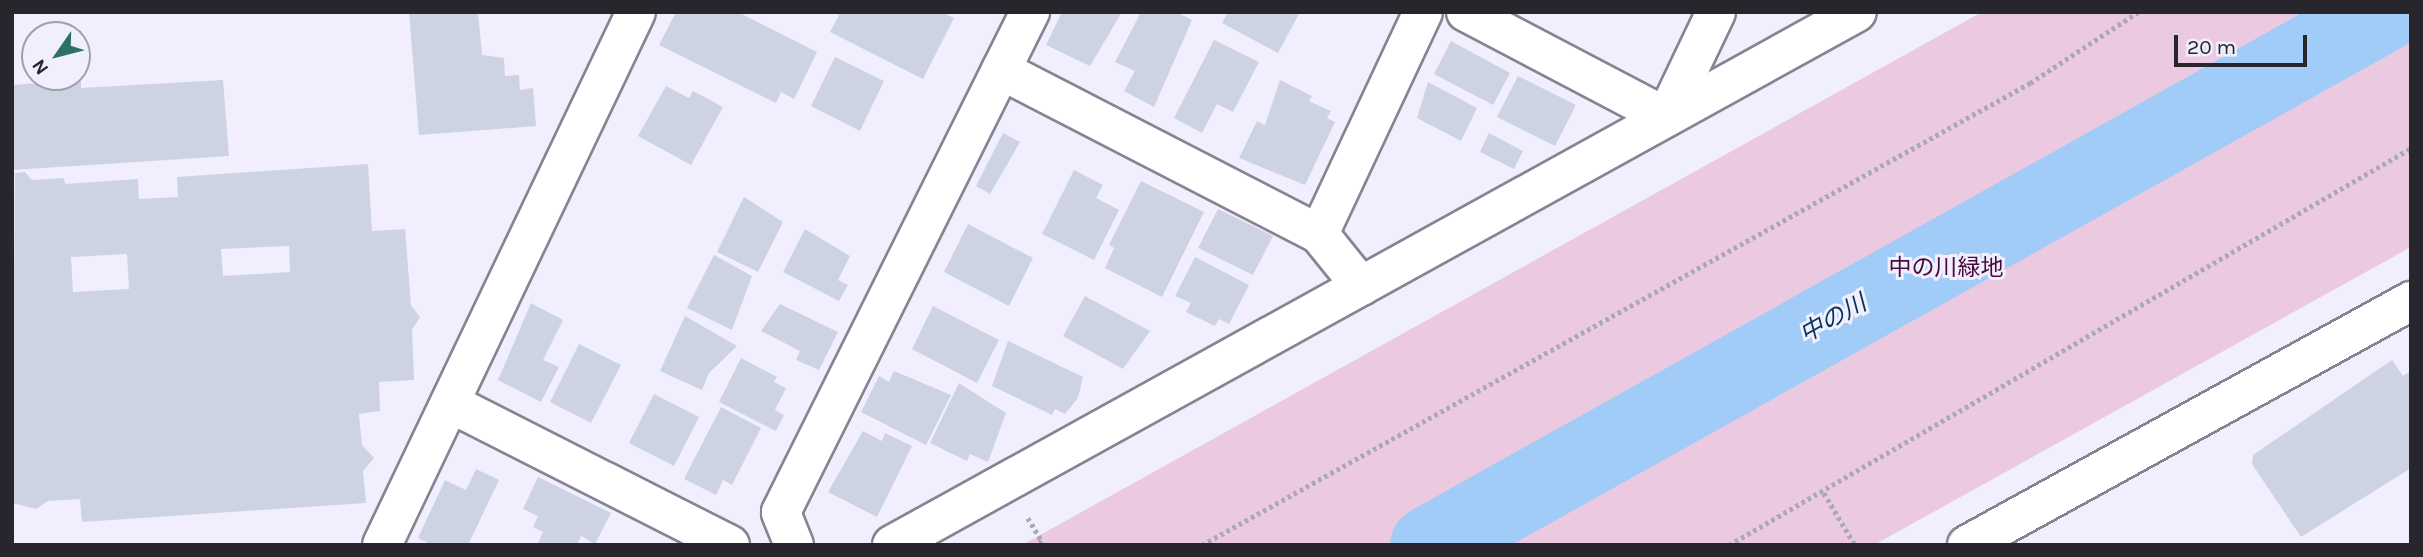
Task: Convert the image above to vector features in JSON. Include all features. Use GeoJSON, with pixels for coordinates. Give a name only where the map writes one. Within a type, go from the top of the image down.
{"type":"FeatureCollection","features":[{"type":"Feature","properties":{"kind":"street"},"geometry":{"type":"LineString","coordinates":[[382,545],[636,12]]}},
{"type":"Feature","properties":{"kind":"street"},"geometry":{"type":"LineString","coordinates":[[794,545],[781,512],[1030,12]]}},
{"type":"Feature","properties":{"kind":"street"},"geometry":{"type":"LineString","coordinates":[[1319,234],[1423,12]]}},
{"type":"Feature","properties":{"kind":"street"},"geometry":{"type":"LineString","coordinates":[[1466,12],[1667,117]]}},
{"type":"Feature","properties":{"kind":"street"},"geometry":{"type":"LineString","coordinates":[[1667,117],[1716,12]]}},
{"type":"Feature","properties":{"kind":"street"},"geometry":{"type":"LineString","coordinates":[[892,545],[1857,12]]}},
{"type":"Feature","properties":{"kind":"street"},"geometry":{"type":"LineString","coordinates":[[1001,70],[1319,234],[1361,286]]}},
{"type":"Feature","properties":{"kind":"street"},"geometry":{"type":"LineString","coordinates":[[1967,545],[2411,301]]}},
{"type":"Feature","properties":{"kind":"street"},"geometry":{"type":"LineString","coordinates":[[450,403],[730,545]]}},
{"type":"Feature","properties":{"kind":"path"},"geometry":{"type":"LineString","coordinates":[[1202,545],[2030,83],[2138,12]]}},
{"type":"Feature","properties":{"kind":"path"},"geometry":{"type":"LineString","coordinates":[[1729,545],[1824,493],[2411,148]]}},
{"type":"Feature","properties":{"kind":"path"},"geometry":{"type":"LineString","coordinates":[[1824,493],[1855,545]]}},
{"type":"Feature","properties":{"kind":"path"},"geometry":{"type":"LineString","coordinates":[[1026,514],[1042,541],[1036,545]]}},
{"type":"Feature","properties":{"kind":"green space","name":"中の川緑地"},"geometry":{"type":"Polygon","coordinates":[[[1982,12],[2411,12],[2411,247],[1874,545],[1022,545],[1982,12]]]}},
{"type":"Feature","properties":{"kind":"building"},"geometry":{"type":"Polygon","coordinates":[[[409,12],[478,12],[482,55],[504,58],[505,76],[519,75],[520,90],[533,88],[536,126],[419,135],[409,12]]]}},
{"type":"Feature","properties":{"kind":"building"},"geometry":{"type":"Polygon","coordinates":[[[676,12],[738,12],[817,52],[794,99],[781,92],[776,103],[659,45],[676,12]]]}},
{"type":"Feature","properties":{"kind":"building"},"geometry":{"type":"Polygon","coordinates":[[[833,12],[942,12],[954,18],[923,79],[830,32],[839,15],[833,12]]]}},
{"type":"Feature","properties":{"kind":"building"},"geometry":{"type":"Polygon","coordinates":[[[1062,12],[1122,12],[1090,66],[1046,45],[1062,12]]]}},
{"type":"Feature","properties":{"kind":"building"},"geometry":{"type":"Polygon","coordinates":[[[1141,12],[1176,12],[1192,20],[1154,107],[1124,91],[1135,71],[1115,62],[1141,12]]]}},
{"type":"Feature","properties":{"kind":"building"},"geometry":{"type":"Polygon","coordinates":[[[1228,12],[1300,12],[1278,53],[1222,23],[1228,12]]]}},
{"type":"Feature","properties":{"kind":"building"},"geometry":{"type":"Polygon","coordinates":[[[1214,40],[1259,62],[1233,112],[1217,104],[1202,133],[1174,118],[1214,40]]]}},
{"type":"Feature","properties":{"kind":"building"},"geometry":{"type":"Polygon","coordinates":[[[1451,41],[1510,73],[1493,105],[1434,74],[1451,41]]]}},
{"type":"Feature","properties":{"kind":"building"},"geometry":{"type":"Polygon","coordinates":[[[835,57],[884,81],[860,131],[811,106],[835,57]]]}},
{"type":"Feature","properties":{"kind":"building"},"geometry":{"type":"Polygon","coordinates":[[[1518,76],[1576,105],[1555,146],[1497,117],[1518,76]]]}},
{"type":"Feature","properties":{"kind":"building"},"geometry":{"type":"Polygon","coordinates":[[[223,80],[229,156],[12,170],[12,85],[21,84],[21,91],[91,91],[91,87],[223,80]]]}},
{"type":"Feature","properties":{"kind":"building"},"geometry":{"type":"Polygon","coordinates":[[[1280,80],[1312,96],[1309,101],[1331,111],[1327,118],[1335,122],[1305,185],[1239,158],[1257,121],[1265,125],[1280,80]]]}},
{"type":"Feature","properties":{"kind":"building"},"geometry":{"type":"Polygon","coordinates":[[[1428,82],[1477,108],[1461,141],[1417,118],[1428,82]]]}},
{"type":"Feature","properties":{"kind":"building"},"geometry":{"type":"Polygon","coordinates":[[[666,86],[689,98],[693,91],[723,107],[691,165],[638,136],[666,86]]]}},
{"type":"Feature","properties":{"kind":"building"},"geometry":{"type":"Polygon","coordinates":[[[1003,133],[1020,142],[990,194],[976,186],[1003,133]]]}},
{"type":"Feature","properties":{"kind":"building"},"geometry":{"type":"Polygon","coordinates":[[[1489,133],[1523,151],[1514,169],[1480,152],[1489,133]]]}},
{"type":"Feature","properties":{"kind":"building"},"geometry":{"type":"Polygon","coordinates":[[[368,164],[372,231],[405,229],[411,305],[420,317],[412,330],[414,380],[379,382],[380,411],[359,414],[362,445],[374,458],[363,471],[366,503],[82,522],[80,499],[48,501],[36,509],[12,503],[15,173],[25,172],[32,180],[64,178],[65,184],[138,179],[139,199],[178,197],[177,177],[368,164]],[[289,246],[221,249],[223,276],[290,272],[289,246]],[[127,254],[71,257],[73,292],[129,289],[127,254]]]}},
{"type":"Feature","properties":{"kind":"building"},"geometry":{"type":"Polygon","coordinates":[[[1074,170],[1103,185],[1096,198],[1119,210],[1094,260],[1042,234],[1074,170]]]}},
{"type":"Feature","properties":{"kind":"building"},"geometry":{"type":"Polygon","coordinates":[[[1141,181],[1204,212],[1162,297],[1105,268],[1114,248],[1109,245],[1141,181]]]}},
{"type":"Feature","properties":{"kind":"building"},"geometry":{"type":"Polygon","coordinates":[[[744,197],[783,222],[758,272],[717,252],[744,197]]]}},
{"type":"Feature","properties":{"kind":"building"},"geometry":{"type":"Polygon","coordinates":[[[1218,209],[1273,236],[1253,275],[1198,248],[1218,209]]]}},
{"type":"Feature","properties":{"kind":"building"},"geometry":{"type":"Polygon","coordinates":[[[968,224],[1033,258],[1009,306],[944,272],[968,224]]]}},
{"type":"Feature","properties":{"kind":"building"},"geometry":{"type":"Polygon","coordinates":[[[805,229],[850,256],[838,280],[848,285],[839,301],[783,272],[805,229]]]}},
{"type":"Feature","properties":{"kind":"building"},"geometry":{"type":"Polygon","coordinates":[[[714,255],[752,276],[732,330],[687,308],[714,255]]]}},
{"type":"Feature","properties":{"kind":"building"},"geometry":{"type":"Polygon","coordinates":[[[1195,257],[1249,285],[1229,324],[1219,319],[1215,326],[1186,312],[1191,303],[1175,296],[1195,257]]]}},
{"type":"Feature","properties":{"kind":"building"},"geometry":{"type":"Polygon","coordinates":[[[1085,296],[1150,331],[1123,369],[1063,336],[1085,296]]]}},
{"type":"Feature","properties":{"kind":"building"},"geometry":{"type":"Polygon","coordinates":[[[531,303],[563,320],[543,360],[559,367],[541,402],[498,380],[531,303]]]}},
{"type":"Feature","properties":{"kind":"building"},"geometry":{"type":"Polygon","coordinates":[[[780,304],[838,332],[819,370],[796,360],[800,351],[761,331],[780,304]]]}},
{"type":"Feature","properties":{"kind":"building"},"geometry":{"type":"Polygon","coordinates":[[[933,306],[999,340],[977,383],[912,349],[933,306]]]}},
{"type":"Feature","properties":{"kind":"building"},"geometry":{"type":"Polygon","coordinates":[[[685,316],[737,346],[709,373],[702,390],[660,371],[685,316]]]}},
{"type":"Feature","properties":{"kind":"building"},"geometry":{"type":"Polygon","coordinates":[[[1008,341],[1083,377],[1078,398],[1065,414],[1055,409],[1052,415],[992,386],[1008,341]]]}},
{"type":"Feature","properties":{"kind":"building"},"geometry":{"type":"Polygon","coordinates":[[[579,344],[621,365],[591,423],[550,402],[579,344]]]}},
{"type":"Feature","properties":{"kind":"building"},"geometry":{"type":"Polygon","coordinates":[[[741,358],[777,377],[774,382],[786,388],[775,410],[784,415],[776,431],[719,402],[741,358]]]}},
{"type":"Feature","properties":{"kind":"building"},"geometry":{"type":"Polygon","coordinates":[[[2392,360],[2403,376],[2411,371],[2411,468],[2301,537],[2252,464],[2253,455],[2392,360]]]}},
{"type":"Feature","properties":{"kind":"building"},"geometry":{"type":"Polygon","coordinates":[[[894,371],[951,395],[926,445],[861,412],[879,376],[889,382],[894,371]]]}},
{"type":"Feature","properties":{"kind":"building"},"geometry":{"type":"Polygon","coordinates":[[[959,383],[1006,413],[988,462],[970,454],[967,461],[930,443],[959,383]]]}},
{"type":"Feature","properties":{"kind":"building"},"geometry":{"type":"Polygon","coordinates":[[[654,394],[699,417],[674,466],[629,443],[654,394]]]}},
{"type":"Feature","properties":{"kind":"building"},"geometry":{"type":"Polygon","coordinates":[[[721,407],[761,428],[732,485],[723,480],[716,495],[684,479],[721,407]]]}},
{"type":"Feature","properties":{"kind":"building"},"geometry":{"type":"Polygon","coordinates":[[[863,431],[882,441],[885,433],[912,446],[877,517],[828,492],[863,431]]]}},
{"type":"Feature","properties":{"kind":"building"},"geometry":{"type":"Polygon","coordinates":[[[476,469],[499,480],[468,545],[432,545],[418,538],[445,480],[466,490],[476,469]]]}},
{"type":"Feature","properties":{"kind":"building"},"geometry":{"type":"Polygon","coordinates":[[[538,477],[611,513],[595,544],[581,536],[577,545],[537,545],[543,532],[533,527],[538,516],[523,509],[538,477]]]}},
{"type":"Feature","properties":{"kind":"waterway","name":"中の川"},"geometry":{"type":"LineString","coordinates":[[1429,545],[2383,12]]}}]}
